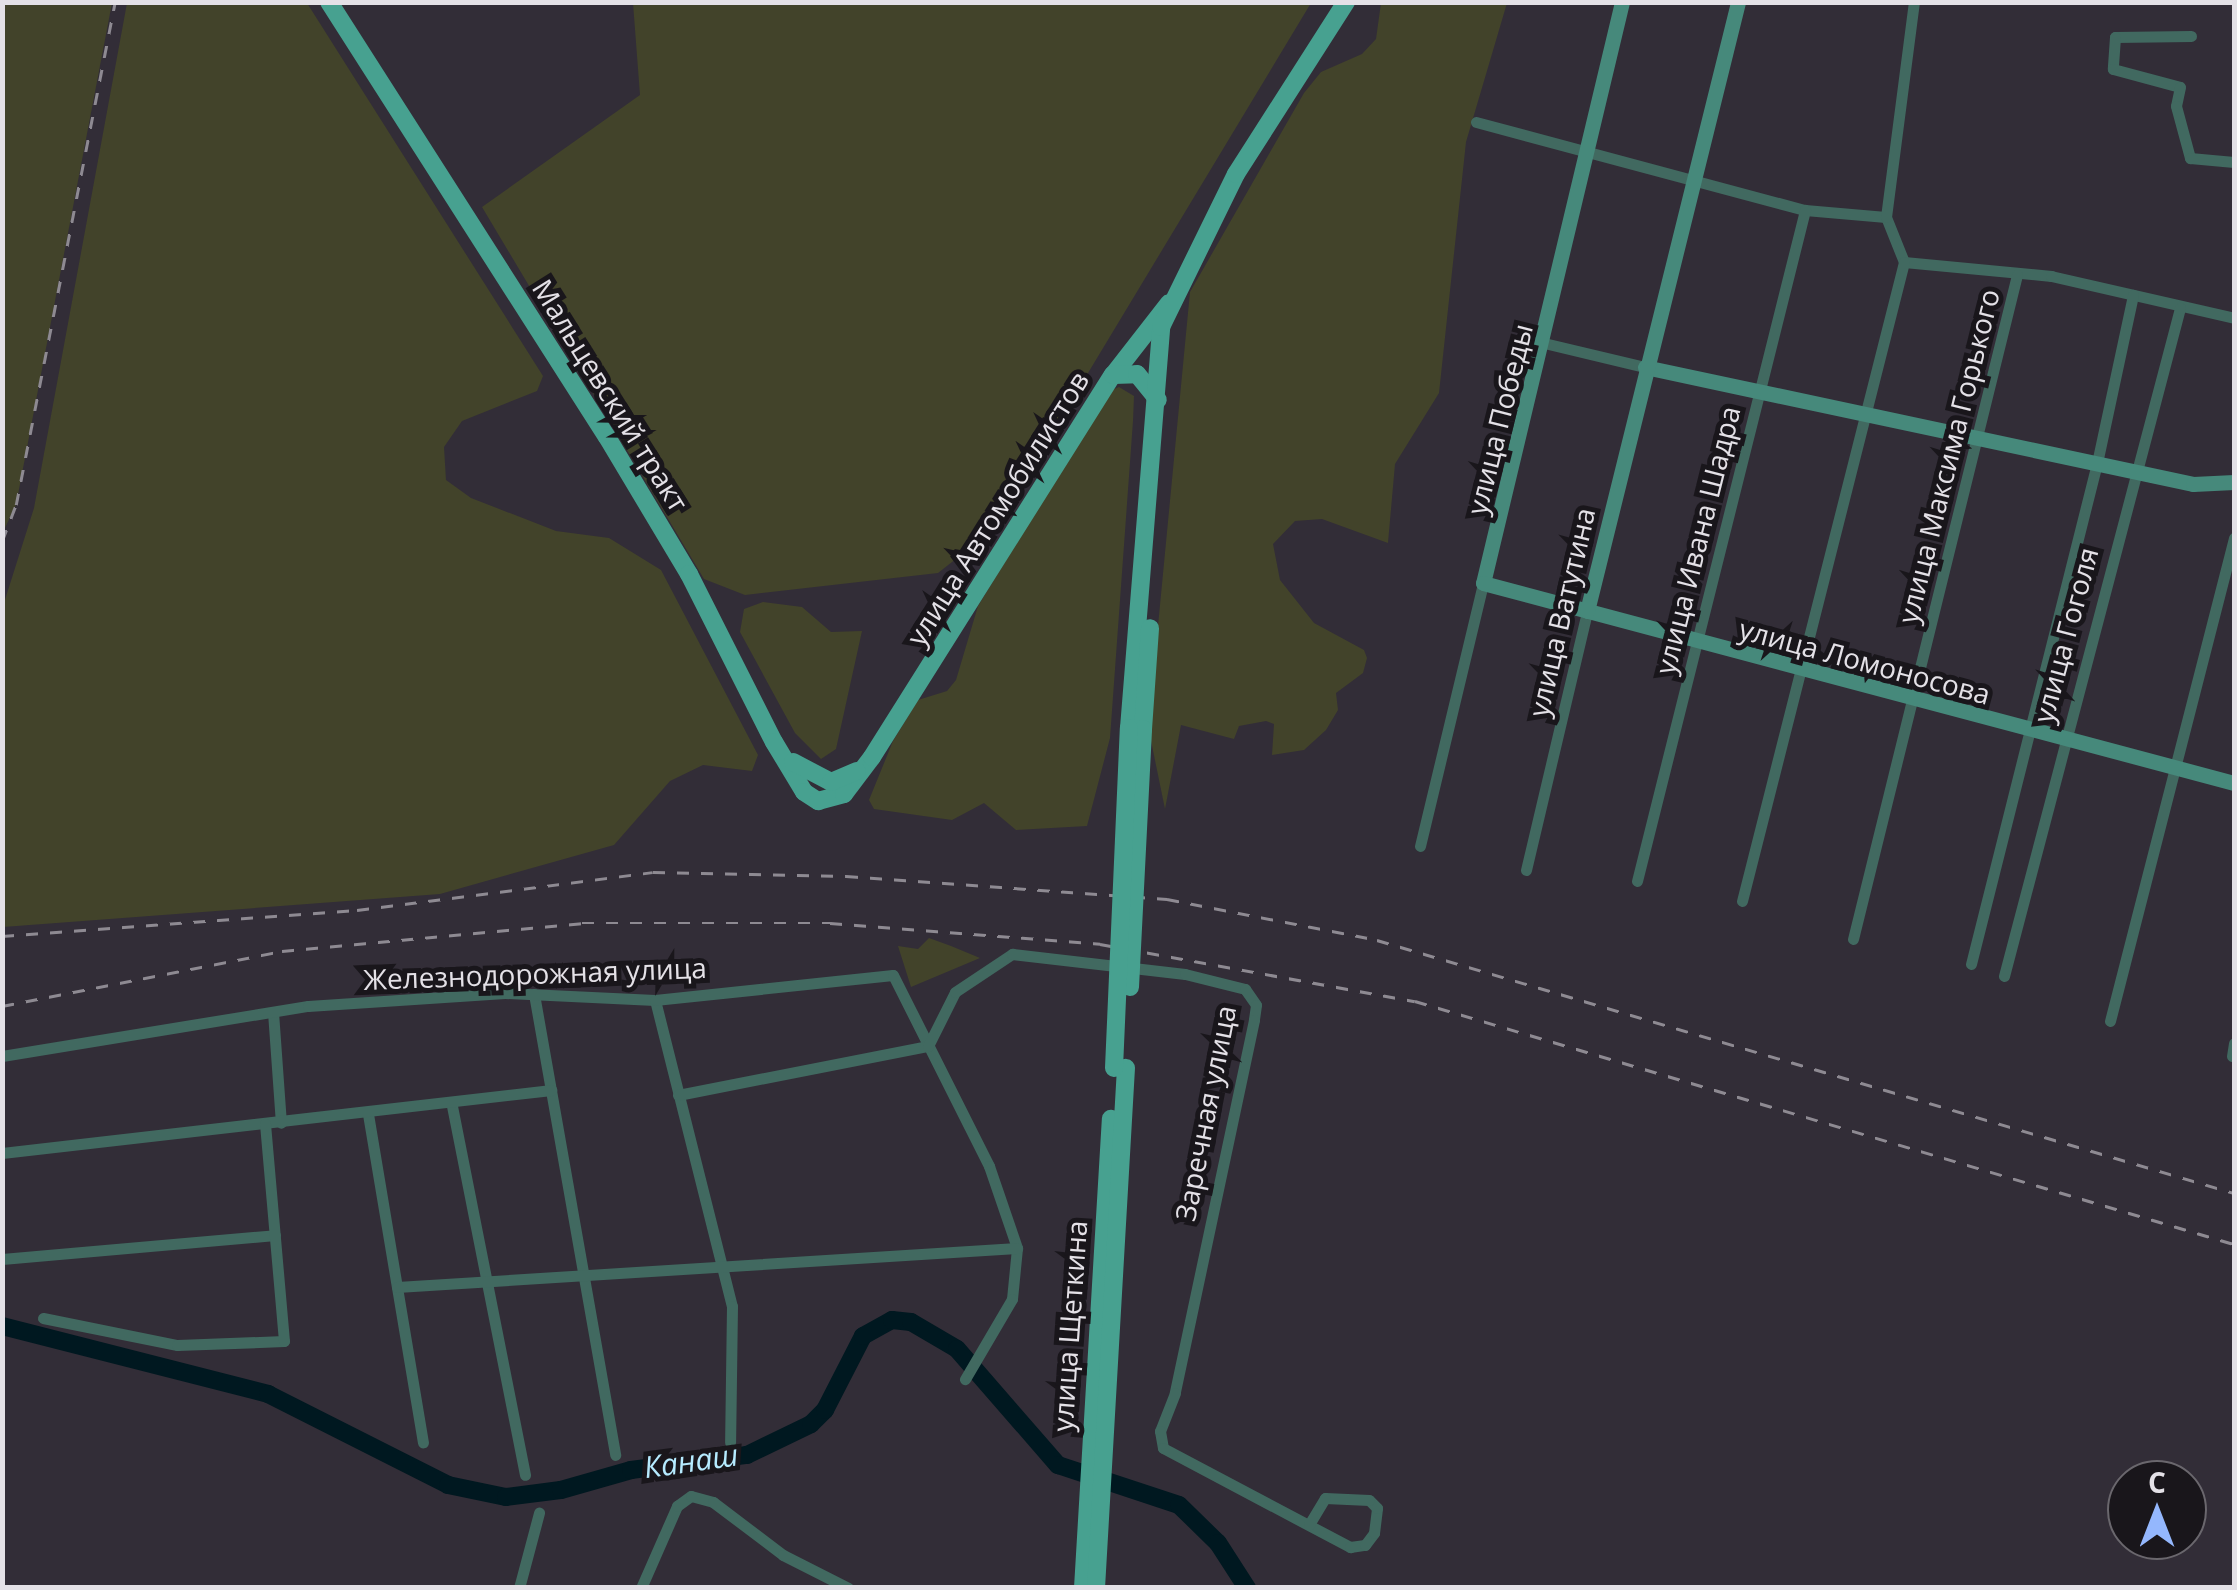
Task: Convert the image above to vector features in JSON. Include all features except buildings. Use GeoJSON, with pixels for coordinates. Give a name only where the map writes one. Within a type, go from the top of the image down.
{"type":"FeatureCollection","features":[{"type":"Feature","properties":{"kind":"main road","name":"Мальцевский тракт"},"geometry":{"type":"LineString","coordinates":[[329,2],[607,437],[689,574],[774,742],[799,774],[839,791]]}},
{"type":"Feature","properties":{"kind":"main road"},"geometry":{"type":"LineString","coordinates":[[1136,728],[1161,328],[1169,303],[1236,174],[1346,2]]}},
{"type":"Feature","properties":{"kind":"main road"},"geometry":{"type":"LineString","coordinates":[[1113,376],[1169,303]]}},
{"type":"Feature","properties":{"kind":"main road"},"geometry":{"type":"LineString","coordinates":[[1136,728],[1169,303]]}},
{"type":"Feature","properties":{"kind":"main road","name":"улица Автомобилистов"},"geometry":{"type":"LineString","coordinates":[[839,791],[872,757],[1113,376],[1137,374],[1159,401]]}},
{"type":"Feature","properties":{"kind":"main road","name":"улица Щеткина"},"geometry":{"type":"LineString","coordinates":[[1083,1588],[1092,1518],[1120,1068],[1136,728]]}},
{"type":"Feature","properties":{"kind":"main road"},"geometry":{"type":"LineString","coordinates":[[1092,1518],[1096,1588]]}},
{"type":"Feature","properties":{"kind":"street","name":"улица Победы"},"geometry":{"type":"LineString","coordinates":[[1420,846],[1544,344],[1622,2]]}},
{"type":"Feature","properties":{"kind":"street","name":"улица Ватутина"},"geometry":{"type":"LineString","coordinates":[[1526,870],[1645,367],[1738,2]]}},
{"type":"Feature","properties":{"kind":"street"},"geometry":{"type":"LineString","coordinates":[[1742,900],[1904,262],[1886,217],[1914,2]]}},
{"type":"Feature","properties":{"kind":"street"},"geometry":{"type":"LineString","coordinates":[[2191,36],[2115,37],[2113,69],[2180,86],[2176,106],[2190,158],[2234,162]]}},
{"type":"Feature","properties":{"kind":"street"},"geometry":{"type":"LineString","coordinates":[[1476,122],[1805,210],[1886,217]]}},
{"type":"Feature","properties":{"kind":"street","name":"улица Ивана Шадра"},"geometry":{"type":"LineString","coordinates":[[1637,881],[1805,210]]}},
{"type":"Feature","properties":{"kind":"street"},"geometry":{"type":"LineString","coordinates":[[1904,262],[2133,295],[2234,318]]}},
{"type":"Feature","properties":{"kind":"street","name":"улица Максима Горького"},"geometry":{"type":"LineString","coordinates":[[1853,939],[2017,276]]}},
{"type":"Feature","properties":{"kind":"street","name":"улица Гоголя"},"geometry":{"type":"LineString","coordinates":[[1971,964],[2027,729],[2098,463],[2133,295]]}},
{"type":"Feature","properties":{"kind":"street","name":"улица Гоголя"},"geometry":{"type":"LineString","coordinates":[[2004,976],[2063,738],[2180,308]]}},
{"type":"Feature","properties":{"kind":"street"},"geometry":{"type":"LineString","coordinates":[[1544,344],[2193,484],[2234,482]]}},
{"type":"Feature","properties":{"kind":"street"},"geometry":{"type":"LineString","coordinates":[[2110,1022],[2234,538]]}},
{"type":"Feature","properties":{"kind":"street","name":"улица Ломоносова"},"geometry":{"type":"LineString","coordinates":[[1483,583],[2234,784]]}},
{"type":"Feature","properties":{"kind":"street","name":"Заречная улица"},"geometry":{"type":"LineString","coordinates":[[928,1046],[955,992],[1012,954],[1185,974],[1230,982],[1252,996],[1254,1020],[1200,1279],[1160,1431],[1163,1448],[1309,1525]]}},
{"type":"Feature","properties":{"kind":"street","name":"Железнодорожная улица"},"geometry":{"type":"LineString","coordinates":[[2,1056],[273,1012],[534,994],[654,1000],[893,975],[928,1046]]}},
{"type":"Feature","properties":{"kind":"street"},"geometry":{"type":"LineString","coordinates":[[534,994],[615,1454]]}},
{"type":"Feature","properties":{"kind":"street"},"geometry":{"type":"LineString","coordinates":[[654,1000],[732,1306],[730,1442]]}},
{"type":"Feature","properties":{"kind":"street"},"geometry":{"type":"LineString","coordinates":[[273,1012],[281,1123]]}},
{"type":"Feature","properties":{"kind":"street"},"geometry":{"type":"LineString","coordinates":[[678,1095],[928,1046],[990,1166],[1017,1248],[1012,1299],[964,1379]]}},
{"type":"Feature","properties":{"kind":"street"},"geometry":{"type":"LineString","coordinates":[[2,1152],[452,1106],[551,1090]]}},
{"type":"Feature","properties":{"kind":"street"},"geometry":{"type":"LineString","coordinates":[[452,1106],[525,1476]]}},
{"type":"Feature","properties":{"kind":"street"},"geometry":{"type":"LineString","coordinates":[[368,1114],[423,1442]]}},
{"type":"Feature","properties":{"kind":"street"},"geometry":{"type":"LineString","coordinates":[[43,1318],[177,1346],[284,1341],[265,1124]]}},
{"type":"Feature","properties":{"kind":"street"},"geometry":{"type":"LineString","coordinates":[[2,1260],[275,1235]]}},
{"type":"Feature","properties":{"kind":"street"},"geometry":{"type":"LineString","coordinates":[[397,1287],[486,1278],[725,1268],[1017,1248]]}},
{"type":"Feature","properties":{"kind":"street"},"geometry":{"type":"LineString","coordinates":[[640,1588],[683,1499],[702,1497],[782,1555],[848,1588]]}},
{"type":"Feature","properties":{"kind":"street"},"geometry":{"type":"LineString","coordinates":[[1325,1498],[1369,1500],[1377,1508],[1365,1545],[1350,1548],[1309,1525],[1325,1498]]}},
{"type":"Feature","properties":{"kind":"street"},"geometry":{"type":"LineString","coordinates":[[518,1588],[538,1513]]}},
{"type":"Feature","properties":{"kind":"green space"},"geometry":{"type":"Polygon","coordinates":[[[3,2],[112,3],[16,505],[3,532],[3,2]]]}},
{"type":"Feature","properties":{"kind":"green space"},"geometry":{"type":"Polygon","coordinates":[[[633,2],[1311,3],[994,529],[938,573],[745,595],[704,579],[482,207],[640,95],[633,2]]]}},
{"type":"Feature","properties":{"kind":"green space"},"geometry":{"type":"Polygon","coordinates":[[[127,3],[307,3],[543,376],[537,391],[462,421],[444,447],[446,480],[471,498],[556,531],[609,538],[661,570],[758,755],[752,771],[703,765],[670,781],[614,845],[440,894],[3,927],[3,606],[34,508],[127,3]]]}},
{"type":"Feature","properties":{"kind":"green space"},"geometry":{"type":"Polygon","coordinates":[[[1381,3],[1507,3],[1466,142],[1439,393],[1395,464],[1388,543],[1322,519],[1295,521],[1273,544],[1280,580],[1314,623],[1364,650],[1367,658],[1363,673],[1336,693],[1338,710],[1326,730],[1304,750],[1272,755],[1274,724],[1266,721],[1239,726],[1234,739],[1181,725],[1165,809],[1149,731],[1190,292],[1304,93],[1321,72],[1362,54],[1376,39],[1381,3]]]}},
{"type":"Feature","properties":{"kind":"green space"},"geometry":{"type":"Polygon","coordinates":[[[1119,387],[1134,396],[1110,738],[1087,826],[1016,830],[984,803],[952,820],[874,809],[869,800],[893,741],[918,700],[947,691],[956,680],[978,606],[1110,391],[1119,387]]]}},
{"type":"Feature","properties":{"kind":"green space"},"geometry":{"type":"Polygon","coordinates":[[[763,602],[802,607],[831,632],[862,631],[836,749],[821,759],[795,733],[740,632],[744,609],[763,602]]]}},
{"type":"Feature","properties":{"kind":"green space"},"geometry":{"type":"Polygon","coordinates":[[[929,938],[980,958],[911,987],[898,946],[918,949],[929,938]]]}},
{"type":"Feature","properties":{"kind":"waterway","name":"Канаш"},"geometry":{"type":"LineString","coordinates":[[2,1326],[268,1394],[448,1485],[506,1497],[561,1490],[631,1470],[747,1455],[811,1424],[825,1410],[863,1336],[892,1320],[911,1322],[957,1349],[1058,1465],[1179,1505],[1218,1543],[1247,1588]]}},
{"type":"Feature","properties":{"kind":"railway"},"geometry":{"type":"LineString","coordinates":[[2,541],[16,505],[115,2]]}},
{"type":"Feature","properties":{"kind":"railway"},"geometry":{"type":"LineString","coordinates":[[2,936],[357,910],[653,872],[846,876],[1167,899],[1377,940],[2234,1193]]}},
{"type":"Feature","properties":{"kind":"railway"},"geometry":{"type":"LineString","coordinates":[[2,1006],[282,951],[582,923],[830,923],[1100,944],[1415,1001],[2234,1244]]}}]}
